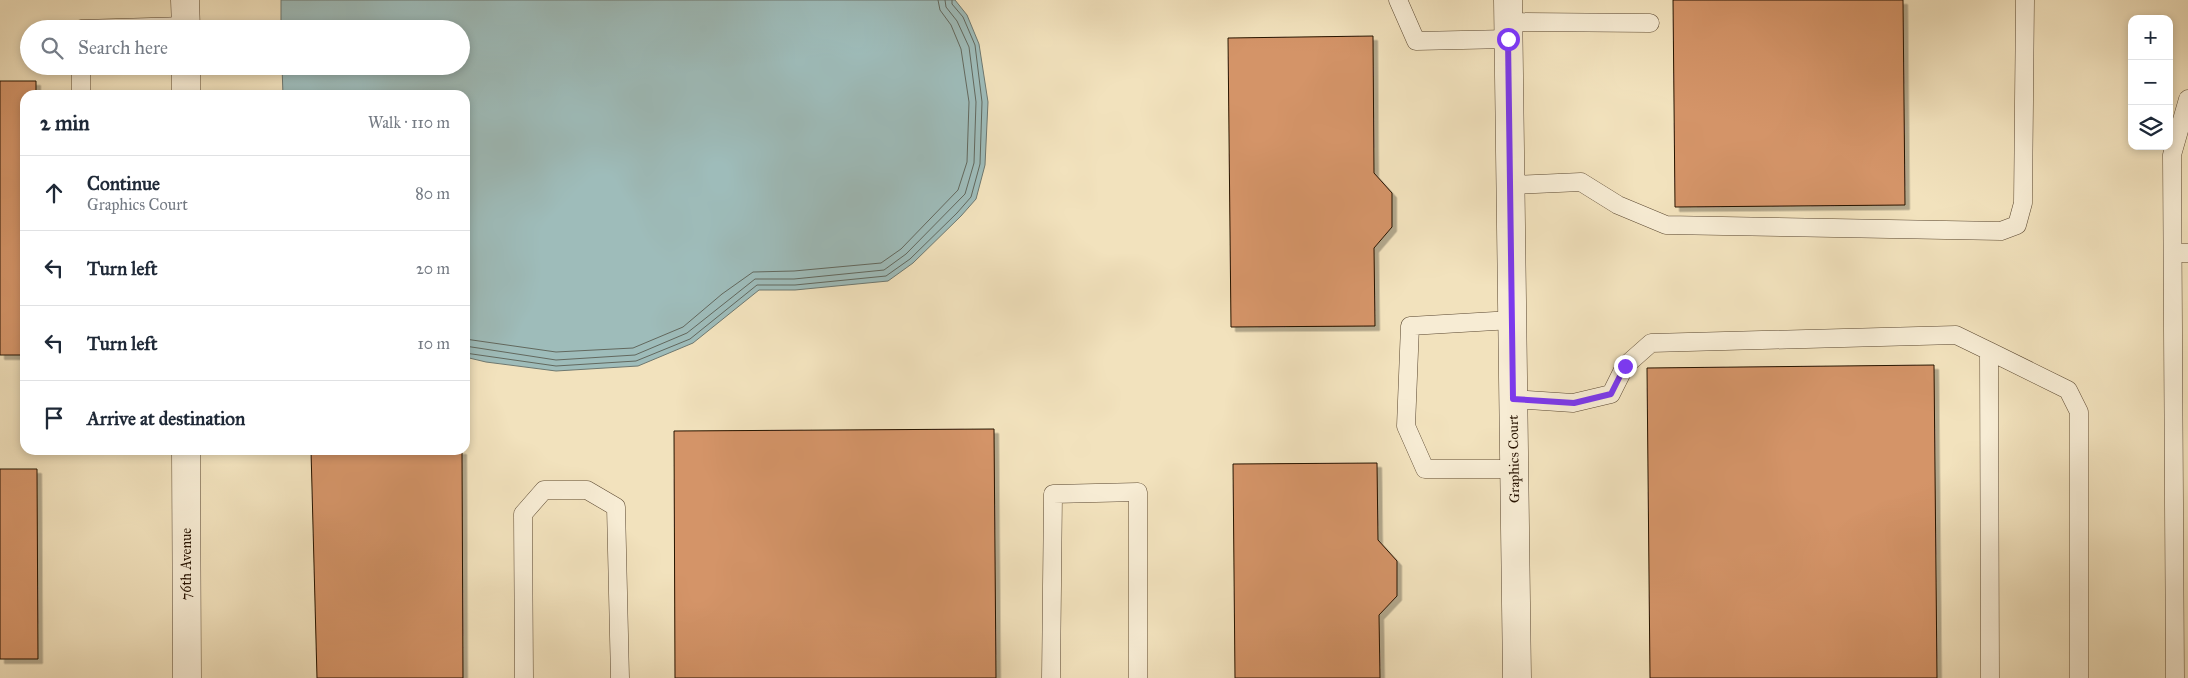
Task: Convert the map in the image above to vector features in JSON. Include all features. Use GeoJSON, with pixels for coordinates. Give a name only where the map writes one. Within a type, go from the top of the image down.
{"type":"FeatureCollection","features":[{"type":"Feature","properties":{"kind":"street","name":"Graphics Court"},"geometry":{"type":"LineString","coordinates":[[1508,20],[1516,678]]}},
{"type":"Feature","properties":{"kind":"street"},"geometry":{"type":"LineString","coordinates":[[186,75],[186,90]]}},
{"type":"Feature","properties":{"kind":"street","name":"76th Avenue"},"geometry":{"type":"LineString","coordinates":[[186,455],[186,678]]}},
{"type":"Feature","properties":{"kind":"lane"},"geometry":{"type":"LineString","coordinates":[[1398,0],[1416,41],[1508,20],[1650,23]]}},
{"type":"Feature","properties":{"kind":"lane"},"geometry":{"type":"LineString","coordinates":[[1510,185],[1580,182],[1618,205],[1666,225],[2001,231],[2017,226],[2023,203],[2025,0]]}},
{"type":"Feature","properties":{"kind":"lane"},"geometry":{"type":"LineString","coordinates":[[166,20],[185,18]]}},
{"type":"Feature","properties":{"kind":"lane"},"geometry":{"type":"LineString","coordinates":[[81,75],[81,90]]}},
{"type":"Feature","properties":{"kind":"lane"},"geometry":{"type":"LineString","coordinates":[[2175,678],[2182,516],[2180,155],[2188,99]]}},
{"type":"Feature","properties":{"kind":"lane"},"geometry":{"type":"LineString","coordinates":[[1512,320],[1410,326],[1406,426],[1425,469],[1514,469]]}},
{"type":"Feature","properties":{"kind":"lane"},"geometry":{"type":"LineString","coordinates":[[1513,399],[1574,403],[1611,394],[1625,366],[1651,344],[1956,335],[1989,351],[2068,390],[2079,412],[2079,678]]}},
{"type":"Feature","properties":{"kind":"lane"},"geometry":{"type":"LineString","coordinates":[[1989,351],[1990,678]]}},
{"type":"Feature","properties":{"kind":"lane"},"geometry":{"type":"LineString","coordinates":[[524,678],[524,514],[544,490],[587,490],[616,508],[620,678]]}},
{"type":"Feature","properties":{"kind":"lane"},"geometry":{"type":"LineString","coordinates":[[1051,678],[1053,494],[1138,492],[1138,678]]}},
{"type":"Feature","properties":{"kind":"water"},"geometry":{"type":"Polygon","coordinates":[[[281,0],[955,0],[967,15],[979,44],[988,102],[985,165],[976,199],[913,263],[888,281],[795,290],[759,290],[693,343],[638,366],[556,371],[486,362],[470,358],[470,90],[283,90],[282,75],[470,75],[470,20],[281,20],[281,0]]]}},
{"type":"Feature","properties":{"kind":"building"},"geometry":{"type":"Polygon","coordinates":[[[1673,0],[1903,0],[1905,205],[1675,207],[1673,0]]]}},
{"type":"Feature","properties":{"kind":"building"},"geometry":{"type":"Polygon","coordinates":[[[1373,36],[1374,173],[1392,193],[1392,227],[1374,248],[1375,326],[1231,327],[1228,38],[1373,36]]]}},
{"type":"Feature","properties":{"kind":"building"},"geometry":{"type":"Polygon","coordinates":[[[0,81],[36,81],[36,90],[20,90],[20,355],[0,355],[0,81]]]}},
{"type":"Feature","properties":{"kind":"building"},"geometry":{"type":"Polygon","coordinates":[[[1934,365],[1937,678],[1650,678],[1647,368],[1934,365]]]}},
{"type":"Feature","properties":{"kind":"building"},"geometry":{"type":"Polygon","coordinates":[[[994,429],[996,678],[675,678],[674,431],[994,429]]]}},
{"type":"Feature","properties":{"kind":"building"},"geometry":{"type":"Polygon","coordinates":[[[311,455],[462,455],[463,678],[317,678],[311,455]]]}},
{"type":"Feature","properties":{"kind":"building"},"geometry":{"type":"Polygon","coordinates":[[[1377,463],[1378,540],[1397,561],[1397,596],[1379,615],[1380,678],[1235,678],[1233,464],[1377,463]]]}},
{"type":"Feature","properties":{"kind":"building"},"geometry":{"type":"Polygon","coordinates":[[[0,469],[37,469],[38,659],[0,659],[0,469]]]}},
{"type":"Feature","properties":{"kind":"route"},"geometry":{"type":"LineString","coordinates":[[1508,39],[1513,399],[1574,403],[1611,394],[1625,366]]}}]}
